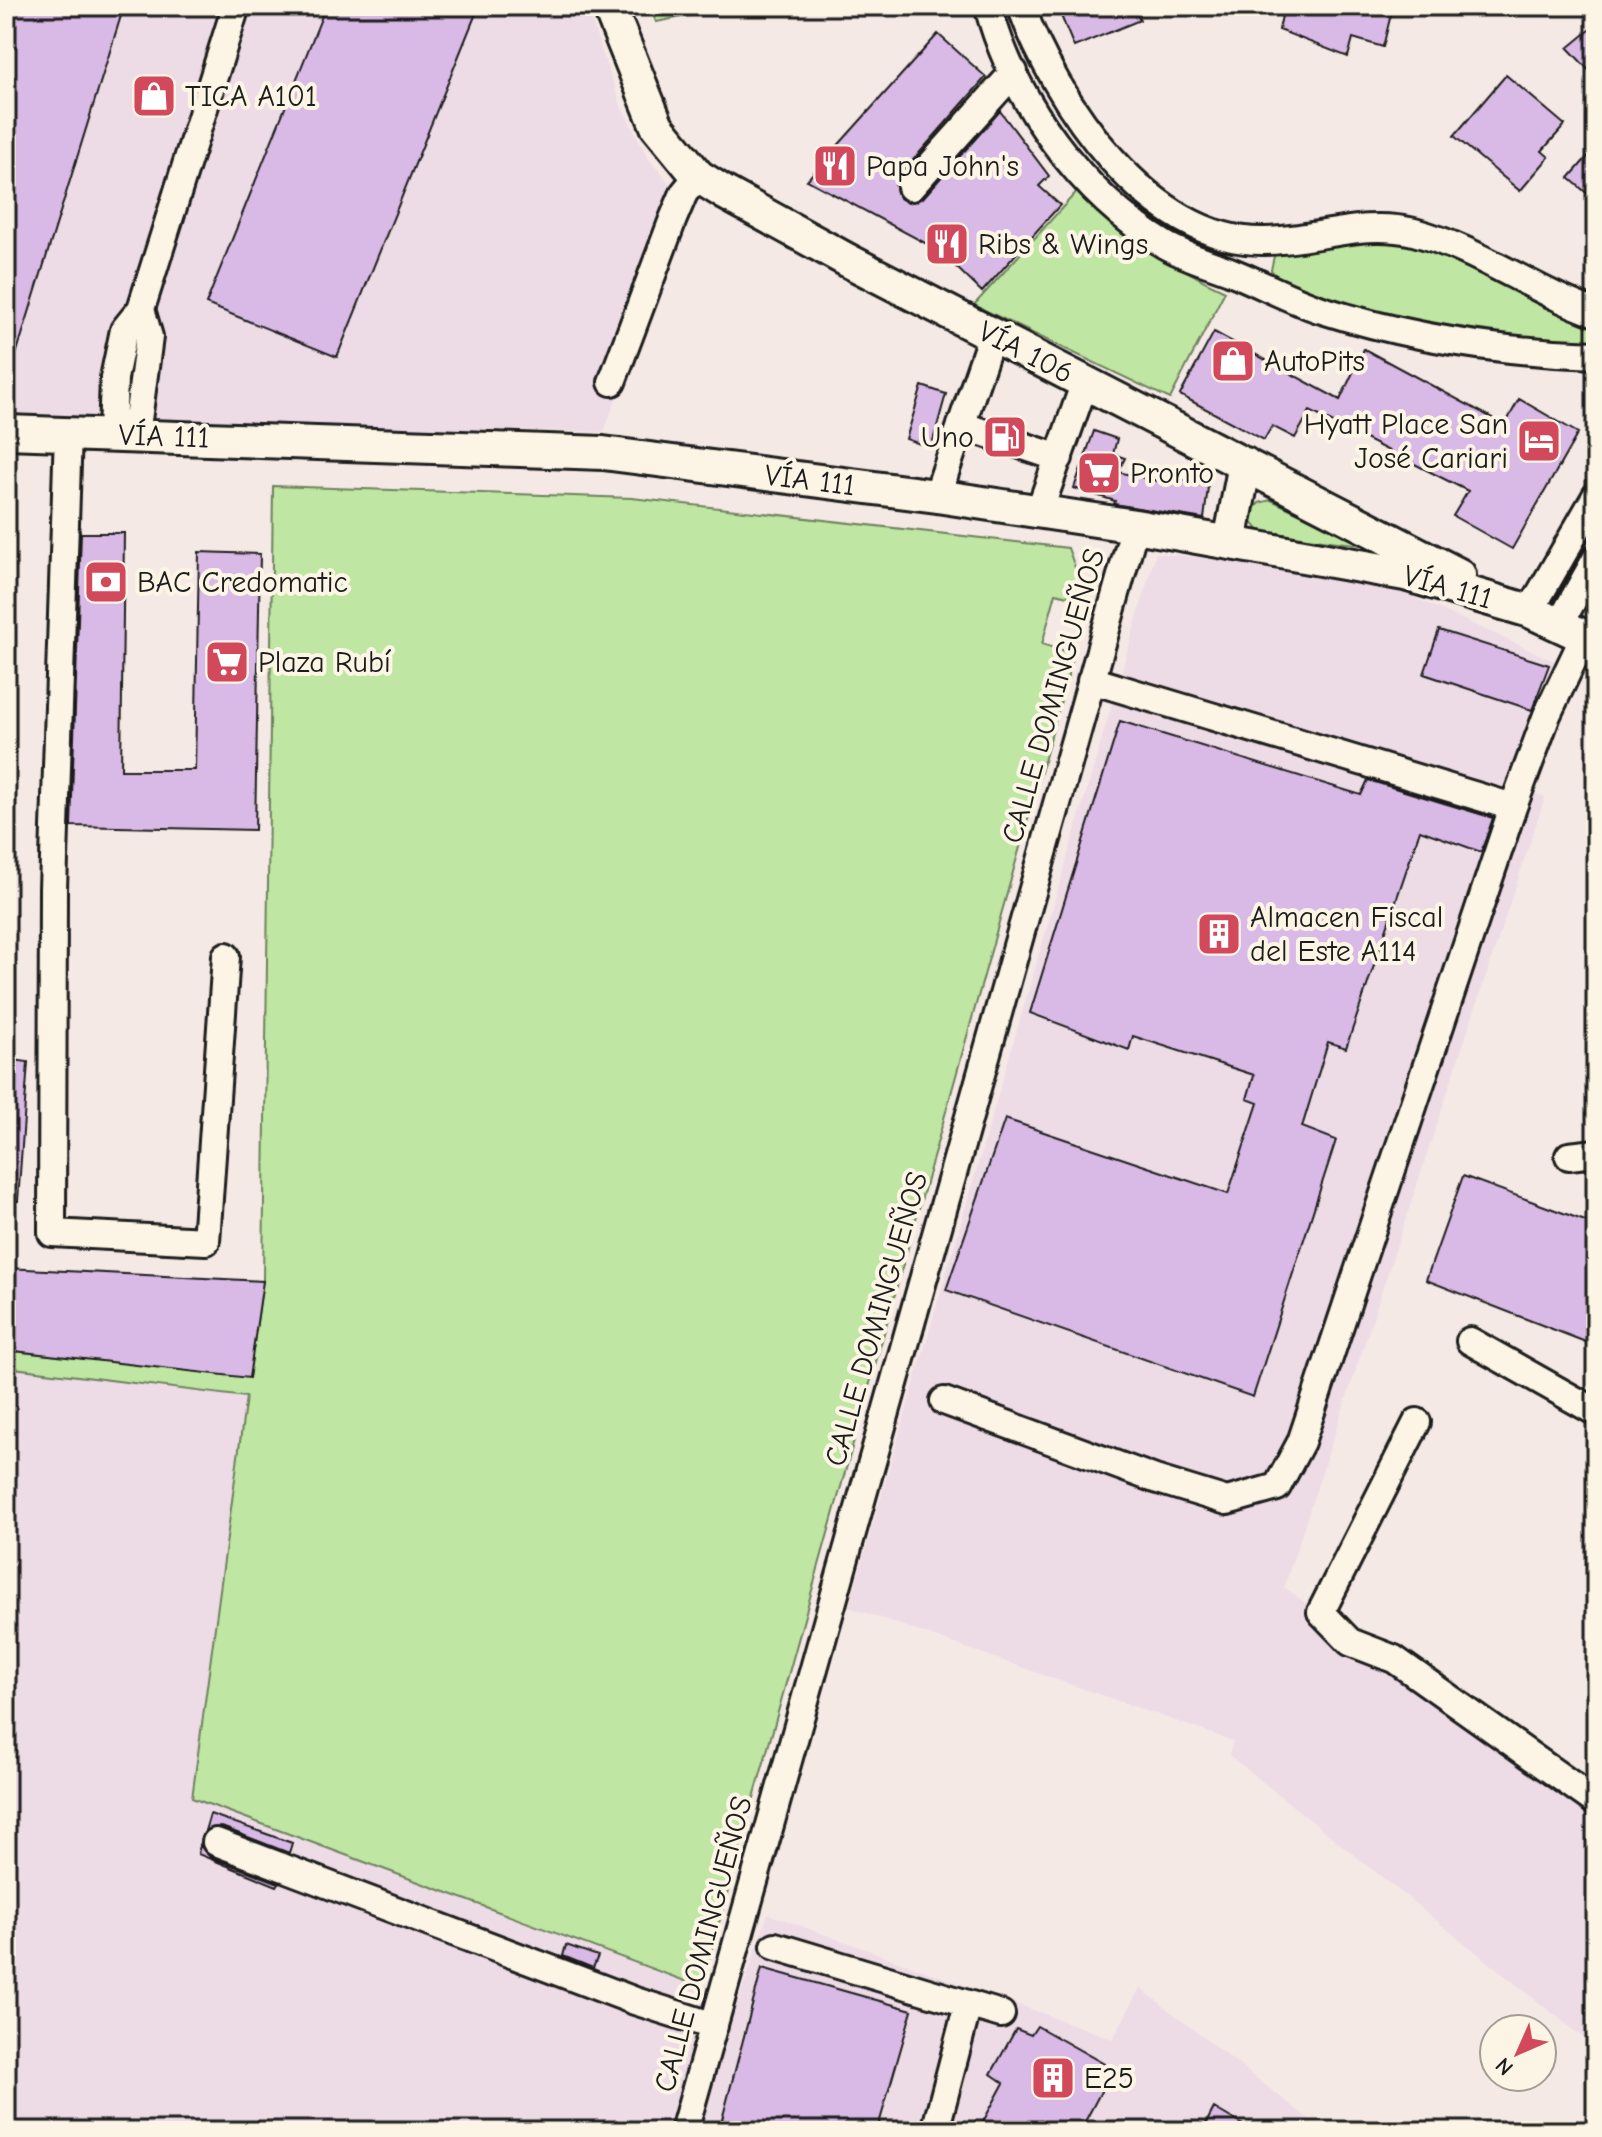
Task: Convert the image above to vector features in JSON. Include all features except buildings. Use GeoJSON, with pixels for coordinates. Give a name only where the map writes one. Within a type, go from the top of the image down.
{"type":"FeatureCollection","features":[{"type":"Feature","properties":{"kind":"main road","name":"VÍA 106"},"geometry":{"type":"LineString","coordinates":[[609,6],[657,126],[698,176],[763,216],[1530,611]]}},
{"type":"Feature","properties":{"kind":"main road","name":"VÍA 111"},"geometry":{"type":"LineString","coordinates":[[6,432],[603,453],[937,496],[1135,526],[1405,574],[1530,611],[1580,635]]}},
{"type":"Feature","properties":{"kind":"main road"},"geometry":{"type":"LineString","coordinates":[[1230,542],[1245,464]]}},
{"type":"Feature","properties":{"kind":"street"},"geometry":{"type":"LineString","coordinates":[[124,435],[114,378],[124,330],[141,309],[236,6]]}},
{"type":"Feature","properties":{"kind":"street"},"geometry":{"type":"LineString","coordinates":[[988,6],[1014,72],[1056,142],[1113,206],[1165,245],[1294,300],[1359,320],[1469,345],[1596,355]]}},
{"type":"Feature","properties":{"kind":"street"},"geometry":{"type":"LineString","coordinates":[[1021,6],[1050,74],[1097,141],[1144,188],[1176,214],[1239,240],[1282,240],[1372,226],[1414,233],[1444,242],[1596,313]]}},
{"type":"Feature","properties":{"kind":"street"},"geometry":{"type":"LineString","coordinates":[[911,187],[1014,72]]}},
{"type":"Feature","properties":{"kind":"street"},"geometry":{"type":"LineString","coordinates":[[612,382],[673,219],[684,193],[698,176]]}},
{"type":"Feature","properties":{"kind":"street"},"geometry":{"type":"LineString","coordinates":[[1231,272],[1239,240]]}},
{"type":"Feature","properties":{"kind":"street"},"geometry":{"type":"LineString","coordinates":[[937,496],[992,335]]}},
{"type":"Feature","properties":{"kind":"street"},"geometry":{"type":"LineString","coordinates":[[1039,512],[1085,382]]}},
{"type":"Feature","properties":{"kind":"street"},"geometry":{"type":"LineString","coordinates":[[961,425],[1059,458]]}},
{"type":"Feature","properties":{"kind":"street"},"geometry":{"type":"LineString","coordinates":[[68,432],[53,889],[52,1233],[206,1241],[226,956]]}},
{"type":"Feature","properties":{"kind":"street"},"geometry":{"type":"LineString","coordinates":[[1530,611],[1596,496]]}},
{"type":"Feature","properties":{"kind":"street","name":"CALLE DOMINGUEÑOS"},"geometry":{"type":"LineString","coordinates":[[684,2131],[954,1159],[1135,526]]}},
{"type":"Feature","properties":{"kind":"street"},"geometry":{"type":"LineString","coordinates":[[944,1401],[1155,1479],[1227,1501],[1277,1487],[1301,1442],[1513,807],[1580,635],[1596,559]]}},
{"type":"Feature","properties":{"kind":"street"},"geometry":{"type":"LineString","coordinates":[[1091,680],[1513,807]]}},
{"type":"Feature","properties":{"kind":"street"},"geometry":{"type":"LineString","coordinates":[[1569,1156],[1596,1153]]}},
{"type":"Feature","properties":{"kind":"street"},"geometry":{"type":"LineString","coordinates":[[1470,1341],[1596,1412]]}},
{"type":"Feature","properties":{"kind":"street"},"geometry":{"type":"LineString","coordinates":[[1417,1422],[1321,1612],[1350,1642],[1394,1659],[1596,1802]]}},
{"type":"Feature","properties":{"kind":"street"},"geometry":{"type":"LineString","coordinates":[[216,1842],[635,2001],[714,2026]]}},
{"type":"Feature","properties":{"kind":"street"},"geometry":{"type":"LineString","coordinates":[[775,1946],[1001,2014]]}},
{"type":"Feature","properties":{"kind":"street"},"geometry":{"type":"LineString","coordinates":[[935,2131],[968,2005]]}},
{"type":"Feature","properties":{"kind":"shaded area"},"geometry":{"type":"Polygon","coordinates":[[[6,6],[586,6],[621,106],[649,159],[686,203],[604,432],[6,419],[6,6]]]}},
{"type":"Feature","properties":{"kind":"shaded area"},"geometry":{"type":"Polygon","coordinates":[[[1156,553],[1369,577],[1554,661],[1511,784],[1545,797],[1284,1587],[1596,1818],[1596,2048],[1558,2018],[1558,2013],[1552,2013],[1229,1755],[1233,1741],[849,1607],[1156,553]]]}},
{"type":"Feature","properties":{"kind":"shaded area"},"geometry":{"type":"Polygon","coordinates":[[[6,1367],[246,1397],[192,1798],[738,2002],[768,1914],[1113,2039],[1140,1988],[1324,2131],[6,2131],[6,1367]]]}},
{"type":"Feature","properties":{"kind":"green space"},"geometry":{"type":"Polygon","coordinates":[[[650,6],[737,6],[656,22],[650,6]]]}},
{"type":"Feature","properties":{"kind":"green space"},"geometry":{"type":"Polygon","coordinates":[[[1080,188],[1148,246],[1225,291],[1170,399],[974,305],[1080,188]]]}},
{"type":"Feature","properties":{"kind":"green space"},"geometry":{"type":"Polygon","coordinates":[[[1395,239],[1435,249],[1596,329],[1596,341],[1504,341],[1333,309],[1278,278],[1271,270],[1274,256],[1281,251],[1348,241],[1395,239]]]}},
{"type":"Feature","properties":{"kind":"green space"},"geometry":{"type":"Polygon","coordinates":[[[273,486],[632,498],[1068,548],[1087,601],[1056,593],[1042,644],[1074,654],[701,1987],[192,1798],[246,1397],[6,1367],[6,1350],[249,1377],[263,1280],[273,486]]]}},
{"type":"Feature","properties":{"kind":"green space"},"geometry":{"type":"Polygon","coordinates":[[[1271,500],[1369,546],[1260,532],[1252,522],[1251,512],[1259,503],[1271,500]]]}},
{"type":"Feature","properties":{"kind":"place","name":"TICA A101"},"geometry":{"type":"Point","coordinates":[154,96]}},
{"type":"Feature","properties":{"kind":"place","name":"Papa John's"},"geometry":{"type":"Point","coordinates":[835,166]}},
{"type":"Feature","properties":{"kind":"place","name":"Ribs & Wings"},"geometry":{"type":"Point","coordinates":[947,244]}},
{"type":"Feature","properties":{"kind":"place","name":"AutoPits"},"geometry":{"type":"Point","coordinates":[1233,361]}},
{"type":"Feature","properties":{"kind":"place","name":"Uno"},"geometry":{"type":"Point","coordinates":[1005,437]}},
{"type":"Feature","properties":{"kind":"place","name":"Hyatt Place San José Cariari"},"geometry":{"type":"Point","coordinates":[1539,441]}},
{"type":"Feature","properties":{"kind":"place","name":"Pronto"},"geometry":{"type":"Point","coordinates":[1099,473]}},
{"type":"Feature","properties":{"kind":"place","name":"BAC Credomatic"},"geometry":{"type":"Point","coordinates":[106,582]}},
{"type":"Feature","properties":{"kind":"place","name":"Plaza Rubí"},"geometry":{"type":"Point","coordinates":[227,662]}},
{"type":"Feature","properties":{"kind":"place","name":"Almacen Fiscal del Este A114"},"geometry":{"type":"Point","coordinates":[1219,934]}},
{"type":"Feature","properties":{"kind":"place","name":"E25"},"geometry":{"type":"Point","coordinates":[1053,2078]}}]}
